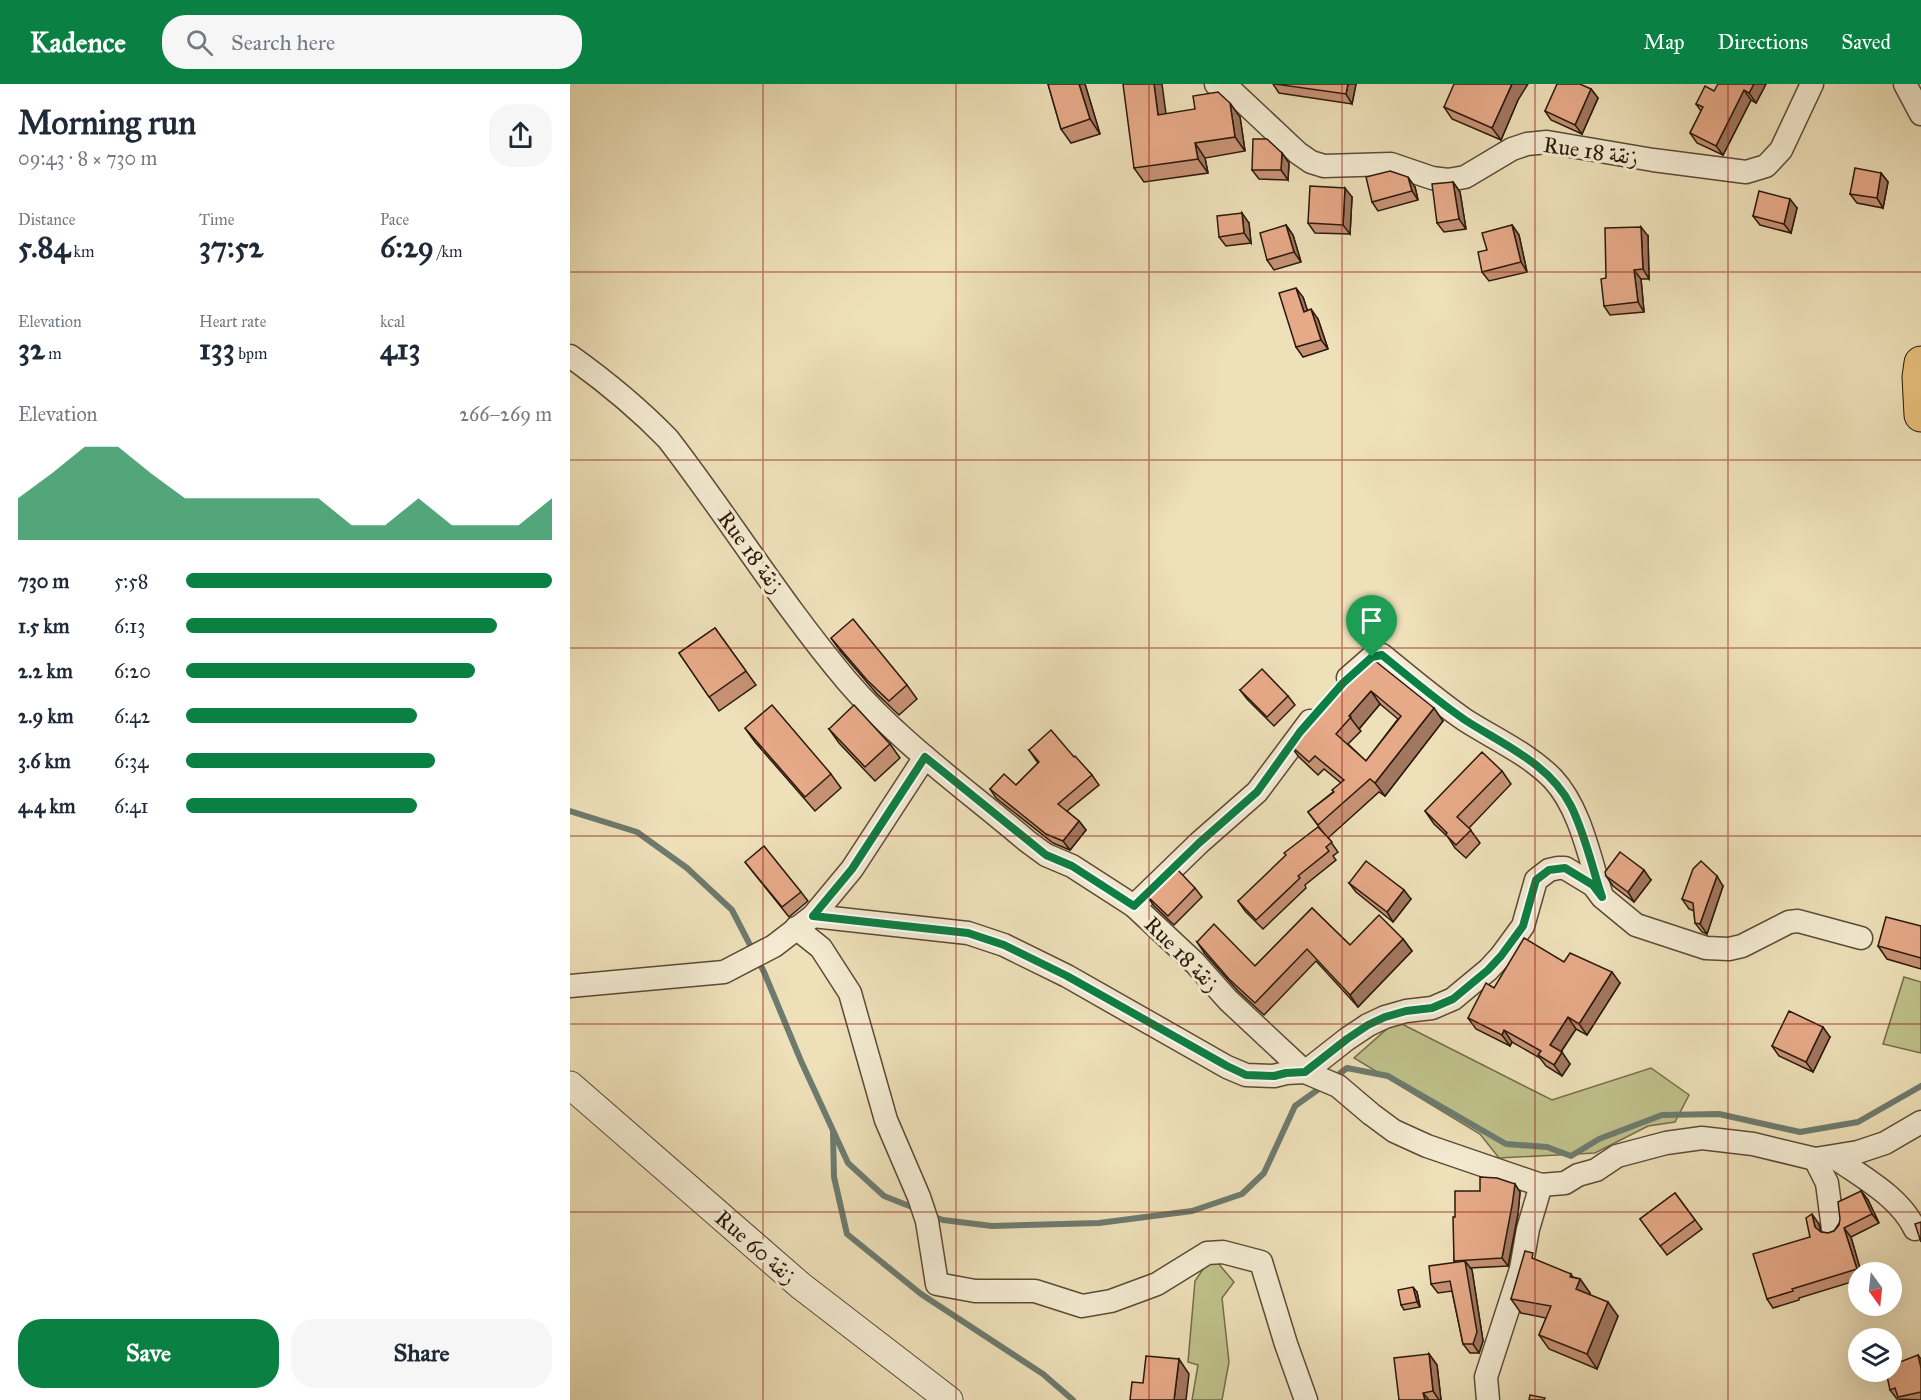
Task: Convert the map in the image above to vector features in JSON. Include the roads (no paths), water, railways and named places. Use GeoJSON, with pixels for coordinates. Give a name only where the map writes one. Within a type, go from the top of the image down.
{"type":"FeatureCollection","features":[{"type":"Feature","properties":{"kind":"highway"},"geometry":{"type":"LineString","coordinates":[[1921,363],[1919,377],[1921,415]]}},
{"type":"Feature","properties":{"kind":"street","name":"Rue 18 زنقة"},"geometry":{"type":"LineString","coordinates":[[1215,84],[1234,93],[1298,153],[1311,162],[1324,166],[1391,164],[1432,178],[1448,180],[1465,177],[1512,149],[1527,144],[1547,142],[1653,160],[1746,172],[1766,166],[1781,150],[1812,84]]}},
{"type":"Feature","properties":{"kind":"street"},"geometry":{"type":"LineString","coordinates":[[1905,84],[1921,114]]}},
{"type":"Feature","properties":{"kind":"street","name":"Rue 18 زنقة"},"geometry":{"type":"LineString","coordinates":[[570,356],[608,383],[645,415],[668,439],[805,627],[847,681],[892,729],[1036,848],[1072,866],[1134,906],[1195,963],[1228,1000],[1310,1074]]}},
{"type":"Feature","properties":{"kind":"street"},"geometry":{"type":"LineString","coordinates":[[1134,906],[1199,843],[1257,792],[1300,732],[1329,699],[1372,657],[1382,655],[1430,695],[1467,721],[1511,746],[1553,779],[1570,805],[1602,897]]}},
{"type":"Feature","properties":{"kind":"street"},"geometry":{"type":"LineString","coordinates":[[570,986],[724,972],[774,946],[805,922],[852,869],[925,757]]}},
{"type":"Feature","properties":{"kind":"street"},"geometry":{"type":"LineString","coordinates":[[1310,1074],[1347,1039],[1368,1025],[1406,1011],[1432,1008],[1453,999],[1479,978],[1501,956],[1523,926],[1536,880],[1549,870],[1565,868],[1593,885],[1602,897],[1636,925],[1706,948],[1729,949],[1742,946],[1789,922],[1798,921],[1861,938]]}},
{"type":"Feature","properties":{"kind":"street"},"geometry":{"type":"LineString","coordinates":[[805,922],[968,933],[1004,945],[1067,976],[1246,1075],[1310,1074],[1338,1086],[1394,1131],[1427,1146],[1541,1185],[1565,1183],[1578,1175],[1596,1170],[1617,1156],[1639,1149],[1702,1138],[1753,1144],[1825,1158],[1896,1201],[1908,1214],[1915,1229]]}},
{"type":"Feature","properties":{"kind":"street"},"geometry":{"type":"LineString","coordinates":[[805,922],[850,993],[886,1120],[927,1221],[937,1284],[975,1291],[1035,1291],[1082,1306],[1111,1301],[1157,1284],[1208,1253],[1223,1252],[1261,1262],[1306,1400]]}},
{"type":"Feature","properties":{"kind":"street","name":"Rue 60 زنقة"},"geometry":{"type":"LineString","coordinates":[[570,1085],[801,1286],[949,1400]]}},
{"type":"Feature","properties":{"kind":"street"},"geometry":{"type":"LineString","coordinates":[[1825,1158],[1885,1143],[1921,1122]]}},
{"type":"Feature","properties":{"kind":"street"},"geometry":{"type":"LineString","coordinates":[[1825,1158],[1833,1229]]}},
{"type":"Feature","properties":{"kind":"street"},"geometry":{"type":"LineString","coordinates":[[1488,1400],[1486,1377],[1521,1269],[1528,1229],[1541,1185]]}},
{"type":"Feature","properties":{"kind":"waterway"},"geometry":{"type":"LineString","coordinates":[[570,811],[637,832],[687,868],[732,910],[764,972],[801,1061],[848,1163],[884,1196],[917,1209]]}},
{"type":"Feature","properties":{"kind":"waterway"},"geometry":{"type":"LineString","coordinates":[[1334,1078],[1347,1068],[1388,1076],[1506,1144],[1547,1147],[1571,1156],[1599,1139],[1662,1115],[1719,1114],[1800,1132],[1858,1122],[1921,1086]]}},
{"type":"Feature","properties":{"kind":"waterway"},"geometry":{"type":"LineString","coordinates":[[932,1216],[943,1220],[992,1226],[1099,1223],[1192,1211],[1242,1194],[1264,1173],[1295,1106],[1323,1086]]}},
{"type":"Feature","properties":{"kind":"waterway"},"geometry":{"type":"LineString","coordinates":[[833,1133],[834,1177],[847,1234],[921,1294],[1043,1374],[1073,1400]]}}]}
